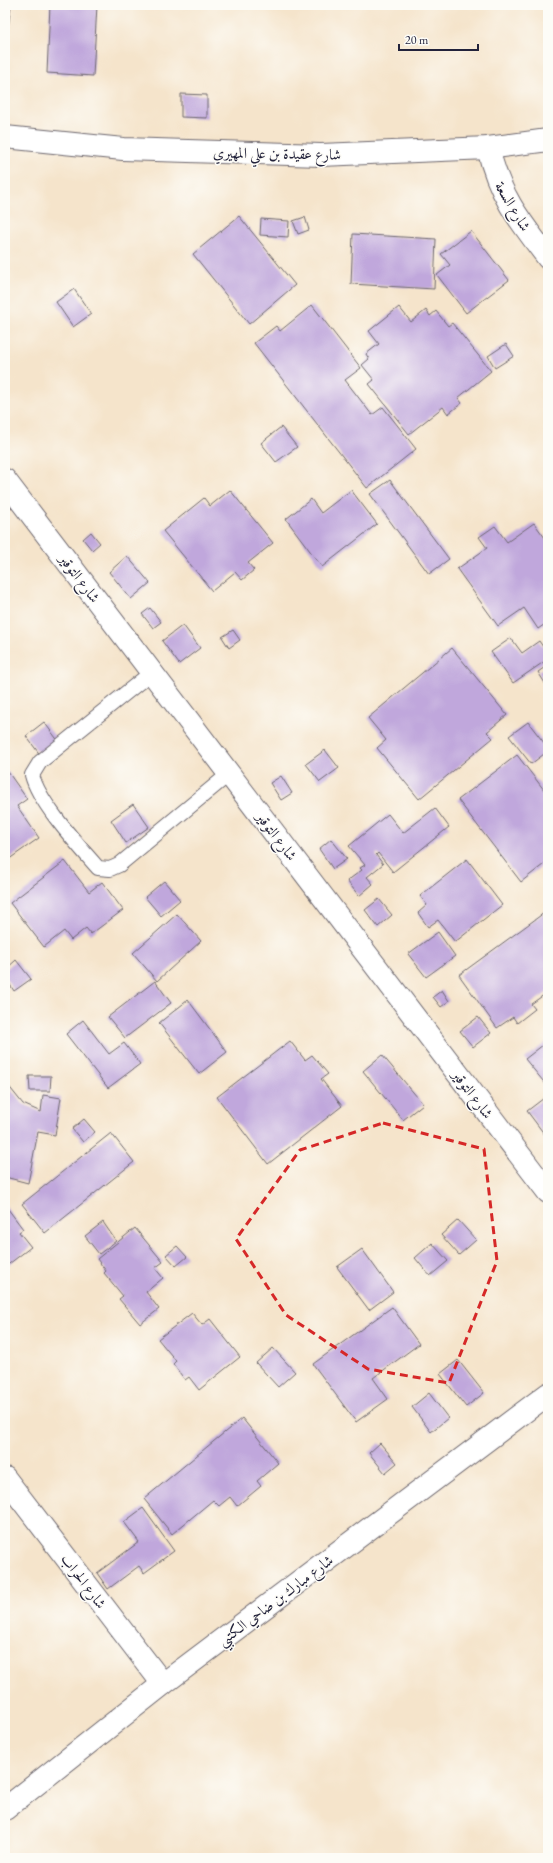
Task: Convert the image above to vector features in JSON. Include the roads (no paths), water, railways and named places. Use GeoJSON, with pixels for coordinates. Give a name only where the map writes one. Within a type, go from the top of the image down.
{"type":"FeatureCollection","features":[{"type":"Feature","properties":{"kind":"street","name":"شارع عقيدة بن علي المهيري"},"geometry":{"type":"LineString","coordinates":[[5,137],[123,149],[321,155],[488,148],[548,140]]}},
{"type":"Feature","properties":{"kind":"street","name":"شارع السعة"},"geometry":{"type":"LineString","coordinates":[[488,148],[493,171],[502,192],[514,213],[548,258]]}},
{"type":"Feature","properties":{"kind":"street","name":"شارع التوقير"},"geometry":{"type":"LineString","coordinates":[[5,480],[548,1192]]}},
{"type":"Feature","properties":{"kind":"street","name":"شارع مبارك بن ضاحي الكتبي"},"geometry":{"type":"LineString","coordinates":[[5,1809],[163,1684],[548,1394]]}},
{"type":"Feature","properties":{"kind":"street","name":"شارع الحراب"},"geometry":{"type":"LineString","coordinates":[[5,1478],[163,1684]]}},
{"type":"Feature","properties":{"kind":"lane"},"geometry":{"type":"LineString","coordinates":[[152,672],[40,762],[32,775],[34,785],[70,837],[98,868],[110,869],[119,865],[229,774]]}}]}
